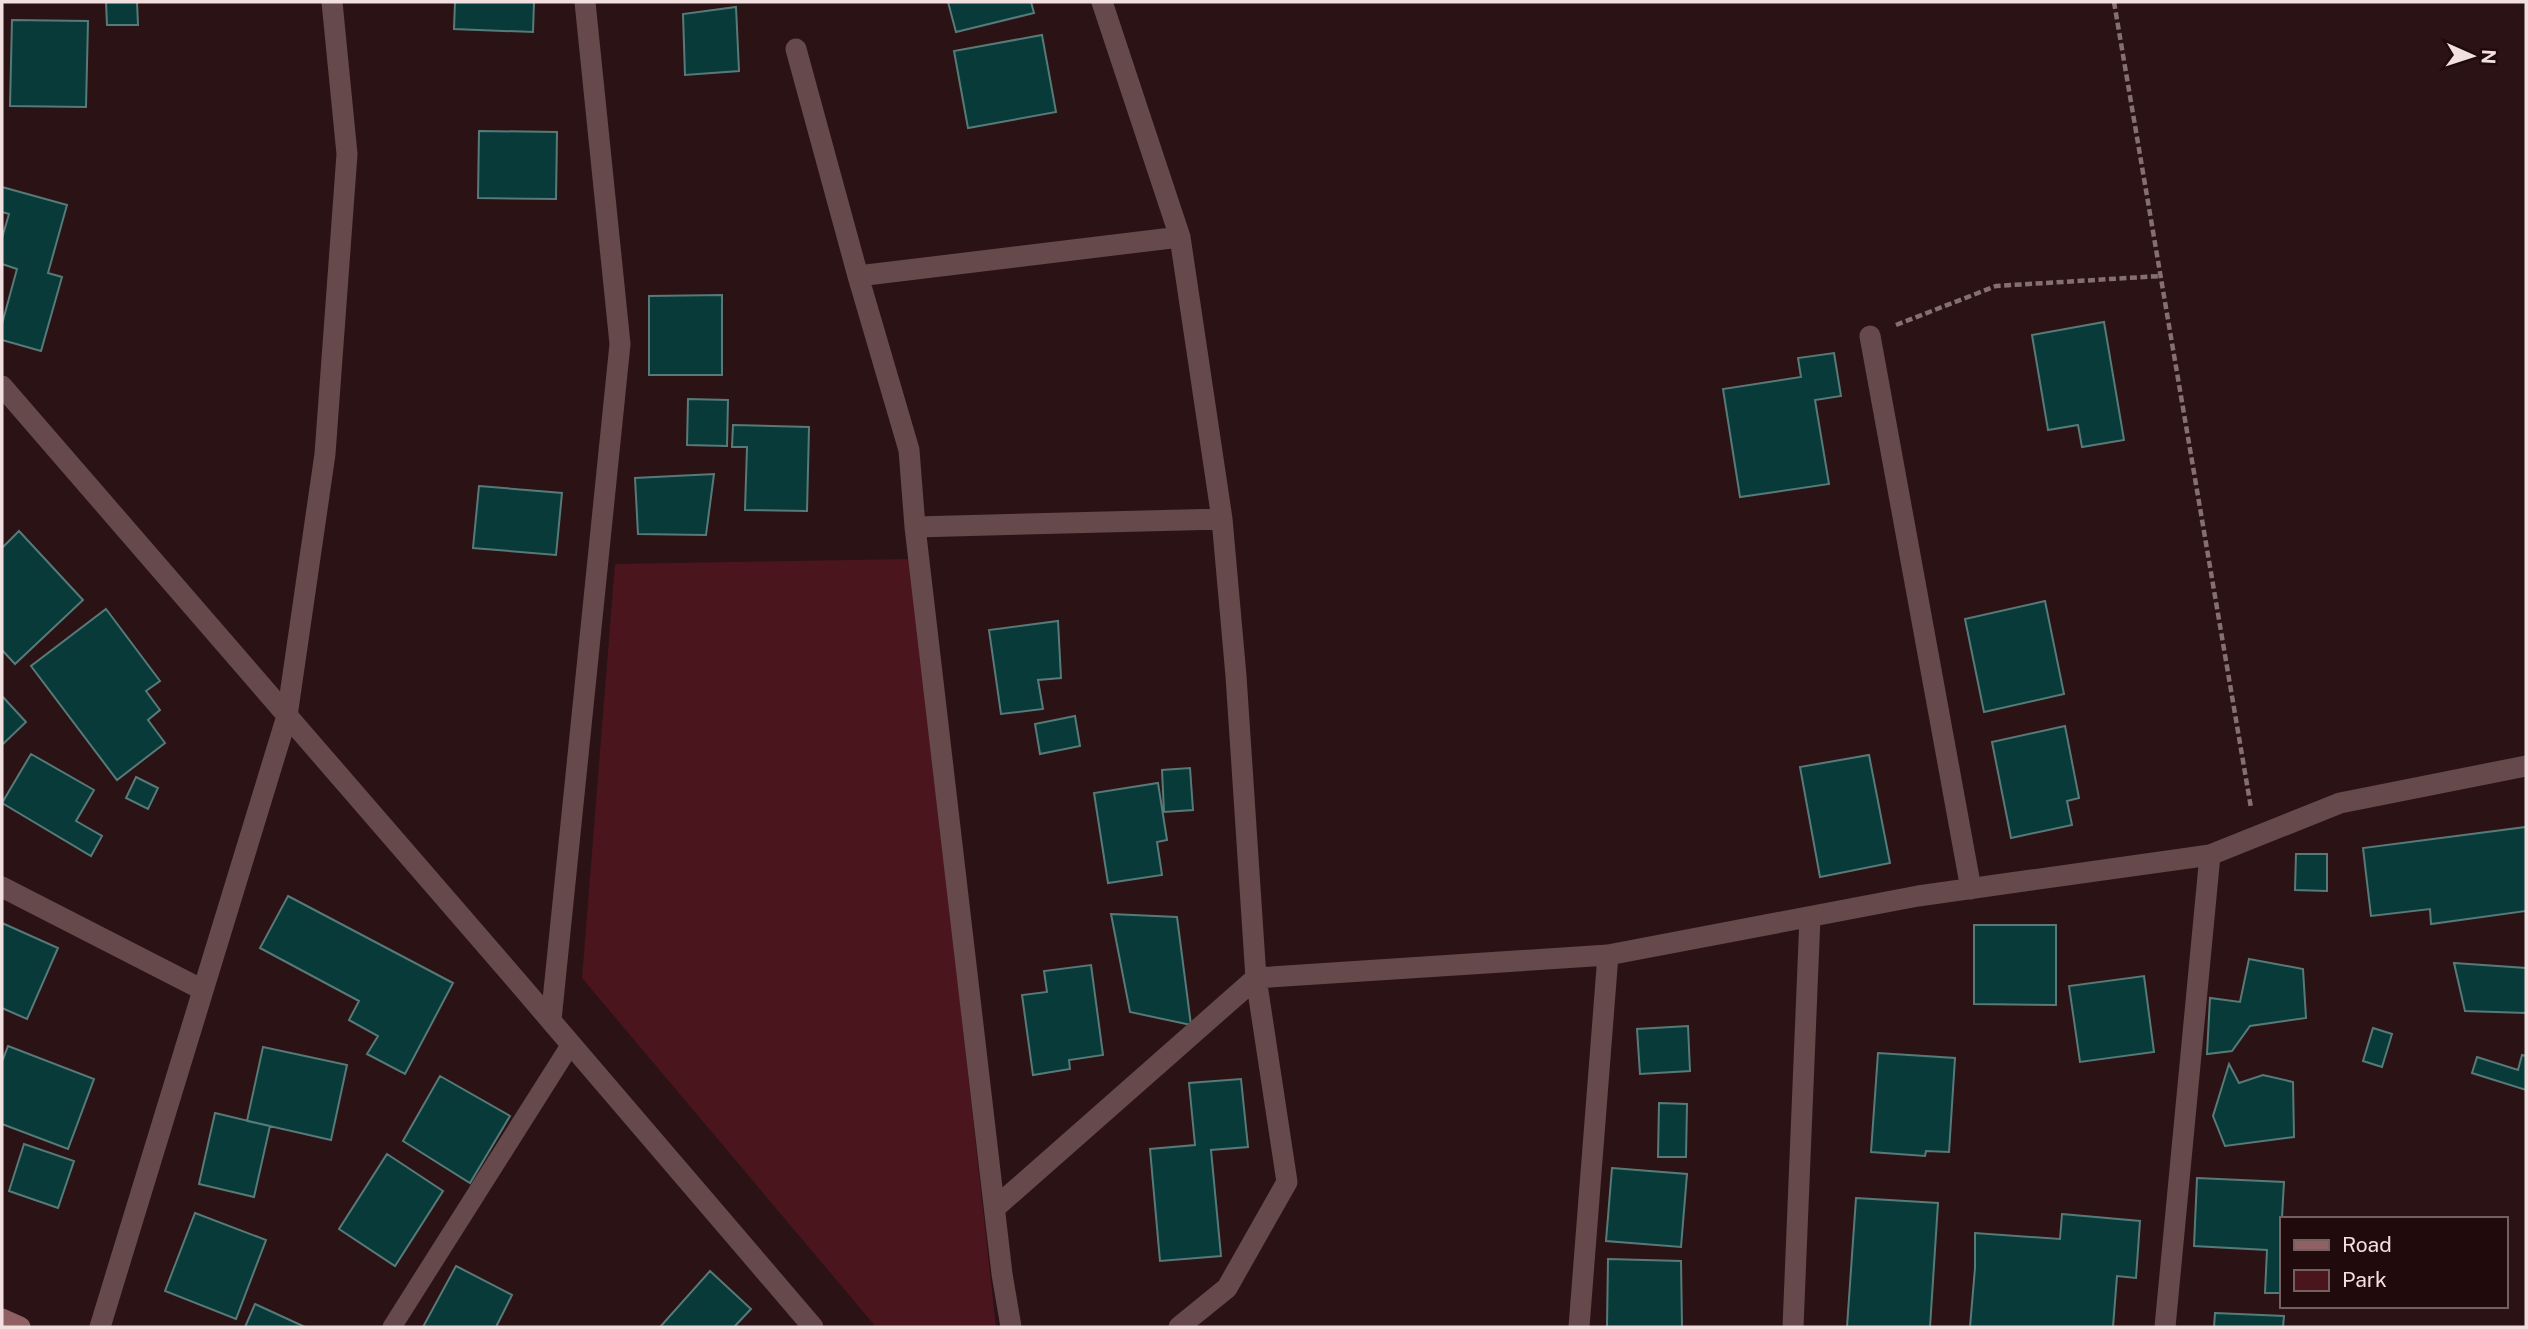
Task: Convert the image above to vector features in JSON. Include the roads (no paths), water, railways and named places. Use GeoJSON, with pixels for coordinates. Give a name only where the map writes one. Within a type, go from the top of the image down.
{"type":"FeatureCollection","features":[{"type":"Feature","properties":{"kind":"main road"},"geometry":{"type":"LineString","coordinates":[[2,1320],[20,1327]]}},
{"type":"Feature","properties":{"kind":"street"},"geometry":{"type":"LineString","coordinates":[[100,1327],[287,716],[325,454],[347,154],[332,2]]}},
{"type":"Feature","properties":{"kind":"street"},"geometry":{"type":"LineString","coordinates":[[551,1020],[620,344],[584,2]]}},
{"type":"Feature","properties":{"kind":"street"},"geometry":{"type":"LineString","coordinates":[[1102,2],[1180,237],[1222,519],[1236,676],[1256,978],[1287,1182],[1227,1288],[1179,1327]]}},
{"type":"Feature","properties":{"kind":"street"},"geometry":{"type":"LineString","coordinates":[[796,49],[909,450],[915,527],[1002,1274],[1011,1327]]}},
{"type":"Feature","properties":{"kind":"street"},"geometry":{"type":"LineString","coordinates":[[858,276],[1180,237]]}},
{"type":"Feature","properties":{"kind":"street"},"geometry":{"type":"LineString","coordinates":[[1870,335],[1970,889]]}},
{"type":"Feature","properties":{"kind":"street"},"geometry":{"type":"LineString","coordinates":[[2,386],[813,1327]]}},
{"type":"Feature","properties":{"kind":"street"},"geometry":{"type":"LineString","coordinates":[[915,527],[1222,519]]}},
{"type":"Feature","properties":{"kind":"street"},"geometry":{"type":"LineString","coordinates":[[996,1207],[1256,978],[1608,955],[1918,896],[2210,855],[2340,803],[2526,765]]}},
{"type":"Feature","properties":{"kind":"street"},"geometry":{"type":"LineString","coordinates":[[2165,1327],[2210,855]]}},
{"type":"Feature","properties":{"kind":"street"},"geometry":{"type":"LineString","coordinates":[[2,887],[203,990]]}},
{"type":"Feature","properties":{"kind":"street"},"geometry":{"type":"LineString","coordinates":[[1793,1327],[1810,917]]}},
{"type":"Feature","properties":{"kind":"street"},"geometry":{"type":"LineString","coordinates":[[1579,1327],[1608,955]]}},
{"type":"Feature","properties":{"kind":"lane"},"geometry":{"type":"LineString","coordinates":[[392,1327],[571,1044]]}}]}
